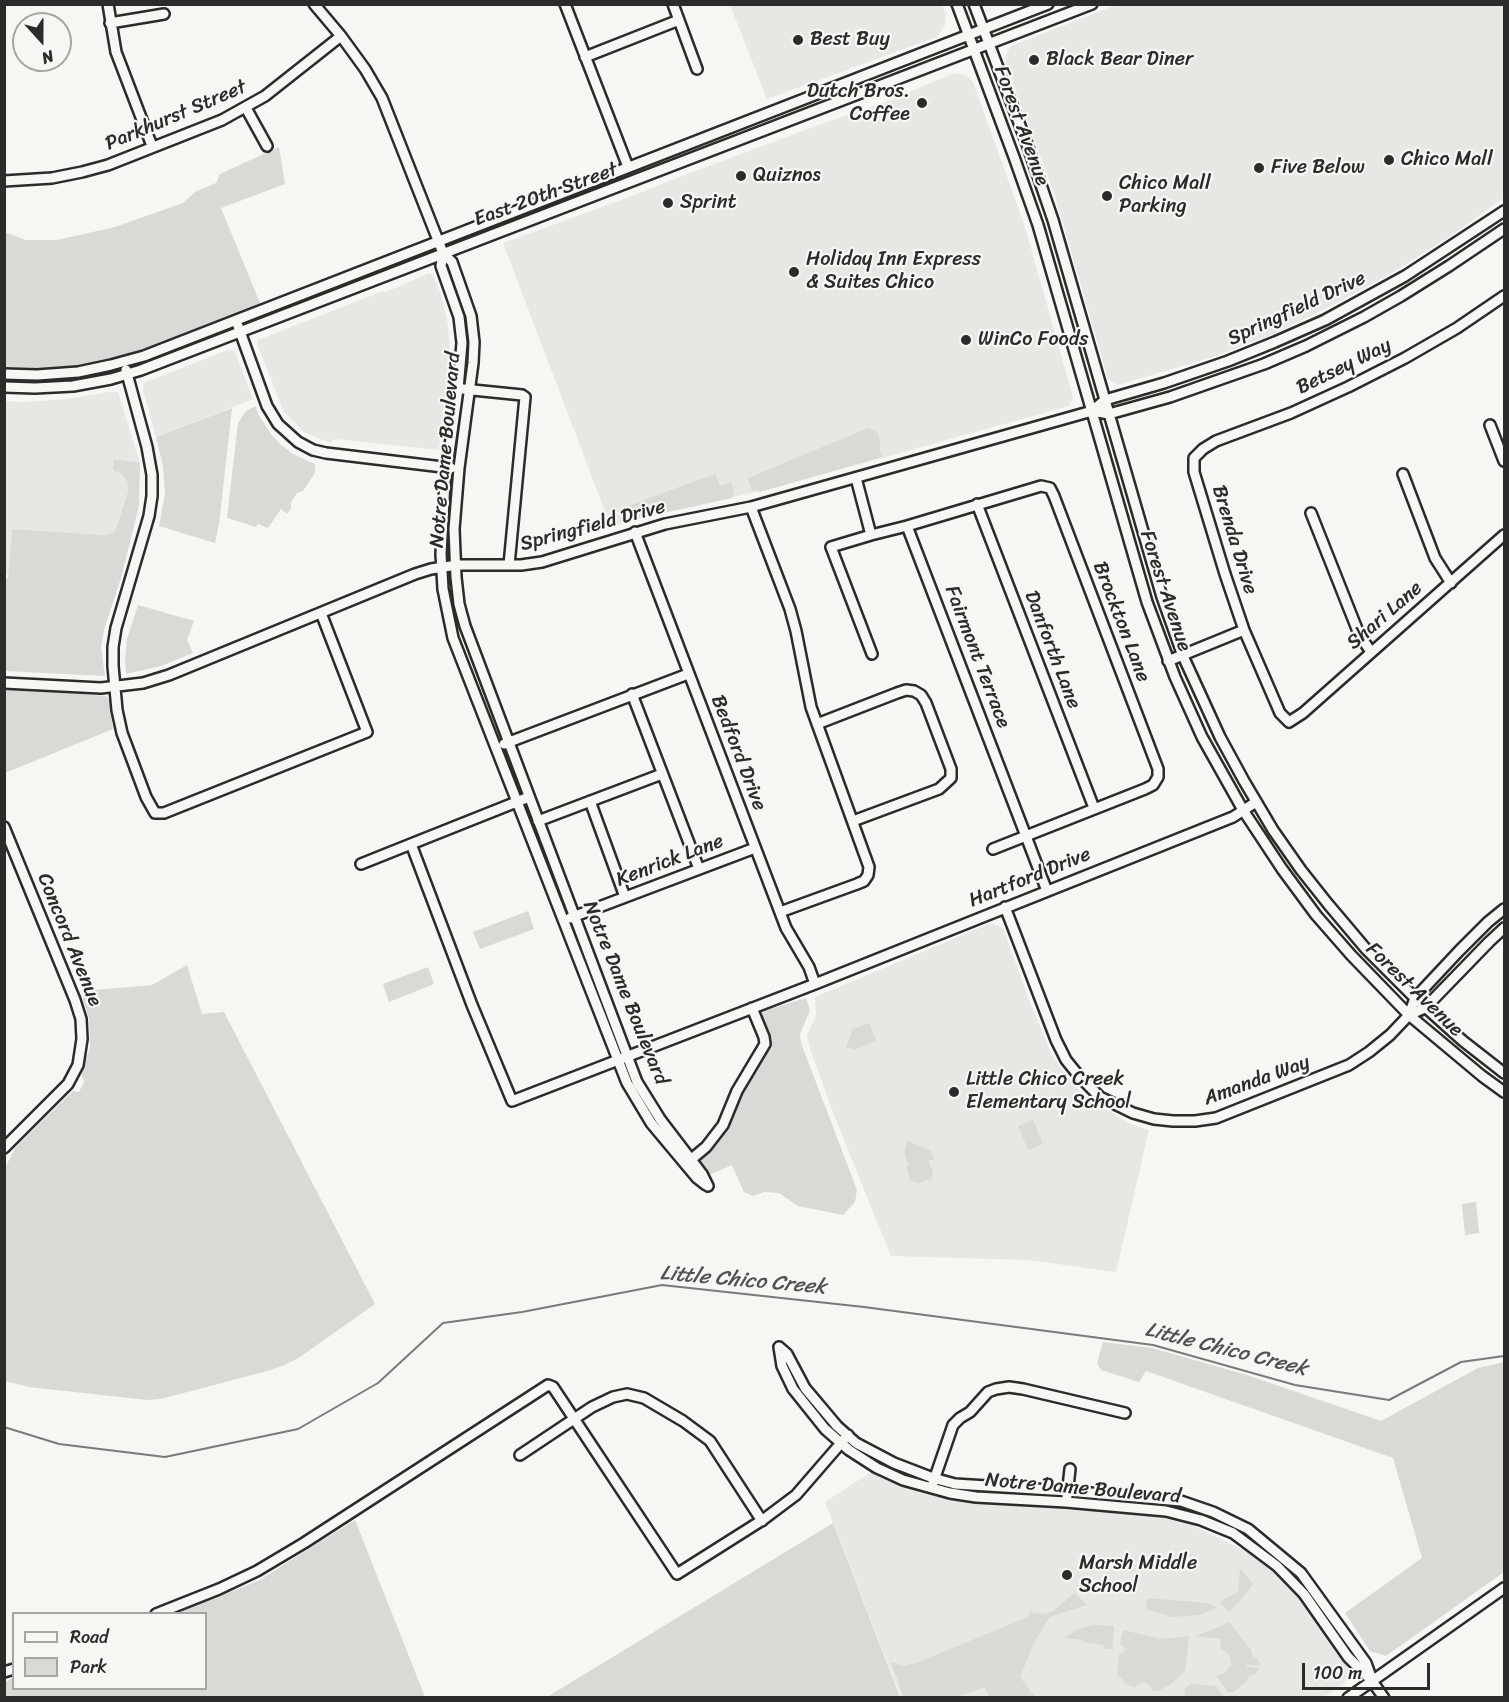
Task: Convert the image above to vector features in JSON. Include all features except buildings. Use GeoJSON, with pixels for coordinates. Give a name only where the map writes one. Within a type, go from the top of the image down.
{"type":"FeatureCollection","features":[{"type":"Feature","properties":{"kind":"street"},"geometry":{"type":"LineString","coordinates":[[108,4],[116,52],[152,146]]}},
{"type":"Feature","properties":{"kind":"street","name":"Notre Dame Boulevard"},"geometry":{"type":"LineString","coordinates":[[315,4],[365,69],[382,98],[443,253],[452,262],[471,316],[474,342],[454,529],[454,566],[459,604],[508,742],[575,916],[623,1058]]}},
{"type":"Feature","properties":{"kind":"street"},"geometry":{"type":"LineString","coordinates":[[565,4],[628,167]]}},
{"type":"Feature","properties":{"kind":"street"},"geometry":{"type":"LineString","coordinates":[[673,4],[697,69]]}},
{"type":"Feature","properties":{"kind":"street","name":"Forest Avenue"},"geometry":{"type":"LineString","coordinates":[[957,4],[1038,225],[1142,585],[1168,662],[1202,737],[1243,810],[1316,915],[1409,1015],[1504,1092]]}},
{"type":"Feature","properties":{"kind":"street","name":"Forest Avenue"},"geometry":{"type":"LineString","coordinates":[[974,4],[1053,220],[1157,584],[1183,656],[1220,737],[1256,802],[1300,870],[1366,949],[1425,1008],[1504,1073]]}},
{"type":"Feature","properties":{"kind":"street","name":"East 20th Street"},"geometry":{"type":"LineString","coordinates":[[4,374],[65,373],[88,370],[123,362],[166,348],[1048,4]]}},
{"type":"Feature","properties":{"kind":"street","name":"East 20th Street"},"geometry":{"type":"LineString","coordinates":[[4,387],[73,386],[127,375],[239,328],[518,226],[1092,4]]}},
{"type":"Feature","properties":{"kind":"street"},"geometry":{"type":"LineString","coordinates":[[110,23],[164,14]]}},
{"type":"Feature","properties":{"kind":"street"},"geometry":{"type":"LineString","coordinates":[[585,57],[679,20]]}},
{"type":"Feature","properties":{"kind":"street","name":"Parkhurst Street"},"geometry":{"type":"LineString","coordinates":[[4,181],[52,178],[108,165],[222,120],[273,91],[341,36]]}},
{"type":"Feature","properties":{"kind":"street"},"geometry":{"type":"LineString","coordinates":[[246,108],[267,146]]}},
{"type":"Feature","properties":{"kind":"street","name":"Springfield Drive"},"geometry":{"type":"LineString","coordinates":[[4,683],[115,688],[156,680],[415,574],[442,567],[542,562],[635,532],[751,507],[1092,411],[1105,400],[1228,361],[1325,320],[1405,276],[1504,211]]}},
{"type":"Feature","properties":{"kind":"street","name":"Springfield Drive"},"geometry":{"type":"LineString","coordinates":[[1092,411],[1109,414],[1211,383],[1306,346],[1401,296],[1504,229]]}},
{"type":"Feature","properties":{"kind":"street","name":"Notre Dame Boulevard"},"geometry":{"type":"LineString","coordinates":[[443,253],[441,266],[459,318],[462,343],[447,467],[442,533],[443,589],[453,638],[564,920],[623,1058],[688,1162],[706,1147],[723,1125],[736,1091],[765,1044],[752,1008]]}},
{"type":"Feature","properties":{"kind":"street","name":"Betsey Way"},"geometry":{"type":"LineString","coordinates":[[1194,459],[1203,449],[1216,441],[1291,413],[1406,358],[1457,328],[1504,296]]}},
{"type":"Feature","properties":{"kind":"street","name":"East 20th Street"},"geometry":{"type":"LineString","coordinates":[[239,328],[268,313],[276,305]]}},
{"type":"Feature","properties":{"kind":"street"},"geometry":{"type":"LineString","coordinates":[[239,328],[267,406],[278,424],[298,442],[313,450],[326,453],[459,468]]}},
{"type":"Feature","properties":{"kind":"street"},"geometry":{"type":"LineString","coordinates":[[123,362],[147,447],[152,485],[149,516],[114,637],[112,656],[117,710],[122,733],[146,797],[156,813],[164,813],[367,732],[321,613]]}},
{"type":"Feature","properties":{"kind":"street"},"geometry":{"type":"LineString","coordinates":[[458,389],[525,397],[509,565]]}},
{"type":"Feature","properties":{"kind":"street"},"geometry":{"type":"LineString","coordinates":[[1490,425],[1504,461]]}},
{"type":"Feature","properties":{"kind":"street","name":"Brenda Drive"},"geometry":{"type":"LineString","coordinates":[[1194,459],[1194,472],[1244,630],[1280,713],[1289,722]]}},
{"type":"Feature","properties":{"kind":"street"},"geometry":{"type":"LineString","coordinates":[[1403,474],[1435,558],[1451,583]]}},
{"type":"Feature","properties":{"kind":"street"},"geometry":{"type":"LineString","coordinates":[[856,478],[871,536]]}},
{"type":"Feature","properties":{"kind":"street","name":"Brockton Lane"},"geometry":{"type":"LineString","coordinates":[[978,504],[1041,486],[1050,488],[1054,496],[1158,769],[1158,777],[1153,784],[1094,808]]}},
{"type":"Feature","properties":{"kind":"street"},"geometry":{"type":"LineString","coordinates":[[872,654],[831,548],[978,504]]}},
{"type":"Feature","properties":{"kind":"street","name":"Danforth Lane"},"geometry":{"type":"LineString","coordinates":[[978,504],[1094,808]]}},
{"type":"Feature","properties":{"kind":"street"},"geometry":{"type":"LineString","coordinates":[[751,507],[790,609],[811,707],[869,867],[864,881],[780,912]]}},
{"type":"Feature","properties":{"kind":"street"},"geometry":{"type":"LineString","coordinates":[[1311,513],[1359,634],[1371,652]]}},
{"type":"Feature","properties":{"kind":"street","name":"Fairmont Terrace"},"geometry":{"type":"LineString","coordinates":[[907,526],[1047,891]]}},
{"type":"Feature","properties":{"kind":"street","name":"Bedford Drive"},"geometry":{"type":"LineString","coordinates":[[635,532],[786,928],[809,967],[815,984]]}},
{"type":"Feature","properties":{"kind":"street","name":"Shari Lane"},"geometry":{"type":"LineString","coordinates":[[1289,722],[1304,713],[1504,536]]}},
{"type":"Feature","properties":{"kind":"street"},"geometry":{"type":"LineString","coordinates":[[1168,662],[1244,630]]}},
{"type":"Feature","properties":{"kind":"street"},"geometry":{"type":"LineString","coordinates":[[496,747],[688,674]]}},
{"type":"Feature","properties":{"kind":"street"},"geometry":{"type":"LineString","coordinates":[[817,724],[897,693],[906,690],[914,691],[921,695],[926,703],[951,769],[951,778],[939,789],[853,821]]}},
{"type":"Feature","properties":{"kind":"street"},"geometry":{"type":"LineString","coordinates":[[632,694],[699,869]]}},
{"type":"Feature","properties":{"kind":"street"},"geometry":{"type":"LineString","coordinates":[[538,820],[662,774]]}},
{"type":"Feature","properties":{"kind":"street"},"geometry":{"type":"LineString","coordinates":[[361,864],[529,797]]}},
{"type":"Feature","properties":{"kind":"street"},"geometry":{"type":"LineString","coordinates":[[590,801],[625,897]]}},
{"type":"Feature","properties":{"kind":"street","name":"Hartford Drive"},"geometry":{"type":"LineString","coordinates":[[411,844],[472,1005],[512,1101],[815,984],[1233,817],[1256,802]]}},
{"type":"Feature","properties":{"kind":"street"},"geometry":{"type":"LineString","coordinates":[[993,849],[1094,808]]}},
{"type":"Feature","properties":{"kind":"street","name":"Concord Avenue"},"geometry":{"type":"LineString","coordinates":[[4,827],[75,1000],[81,1019],[82,1039],[78,1065],[68,1084],[4,1148]]}},
{"type":"Feature","properties":{"kind":"street","name":"Kenrick Lane"},"geometry":{"type":"LineString","coordinates":[[564,920],[755,848]]}},
{"type":"Feature","properties":{"kind":"street","name":"Amanda Way"},"geometry":{"type":"LineString","coordinates":[[1005,908],[1056,1040],[1066,1060],[1100,1097],[1133,1113],[1154,1119],[1195,1121],[1216,1118],[1269,1098],[1349,1065],[1390,1035],[1409,1015]]}},
{"type":"Feature","properties":{"kind":"street"},"geometry":{"type":"LineString","coordinates":[[1409,1015],[1415,998],[1488,922],[1504,909]]}},
{"type":"Feature","properties":{"kind":"street"},"geometry":{"type":"LineString","coordinates":[[1409,1015],[1425,1008],[1504,928]]}},
{"type":"Feature","properties":{"kind":"street","name":"Notre Dame Boulevard"},"geometry":{"type":"LineString","coordinates":[[844,1439],[837,1426],[805,1388],[787,1354],[779,1347],[782,1366],[792,1389],[825,1430],[844,1439],[877,1468],[903,1480],[1181,1501],[1213,1512],[1248,1529],[1302,1573],[1366,1663],[1372,1681]]}},
{"type":"Feature","properties":{"kind":"street"},"geometry":{"type":"LineString","coordinates":[[161,1612],[257,1571],[304,1544],[548,1385],[553,1387],[677,1575],[762,1521],[796,1495],[844,1439]]}},
{"type":"Feature","properties":{"kind":"street"},"geometry":{"type":"LineString","coordinates":[[933,1483],[953,1425],[970,1412],[988,1392],[996,1389],[1009,1387],[1023,1389],[1125,1413]]}},
{"type":"Feature","properties":{"kind":"street"},"geometry":{"type":"LineString","coordinates":[[520,1455],[592,1407],[613,1397],[627,1394],[644,1398],[690,1425],[710,1441],[762,1521]]}},
{"type":"Feature","properties":{"kind":"street"},"geometry":{"type":"LineString","coordinates":[[1066,1502],[1070,1469]]}},
{"type":"Feature","properties":{"kind":"street","name":"Notre Dame Boulevard"},"geometry":{"type":"LineString","coordinates":[[933,1483],[976,1497],[1166,1511],[1233,1533],[1277,1566],[1304,1594],[1348,1657],[1372,1681]]}},
{"type":"Feature","properties":{"kind":"street"},"geometry":{"type":"LineString","coordinates":[[1348,1698],[1504,1588]]}},
{"type":"Feature","properties":{"kind":"street"},"geometry":{"type":"LineString","coordinates":[[1372,1681],[1384,1698]]}},
{"type":"Feature","properties":{"kind":"shaded area"},"geometry":{"type":"Polygon","coordinates":[[[1119,4],[1504,5],[1504,198],[1452,235],[1392,273],[1276,333],[1216,356],[1118,385],[1108,379],[1055,196],[1005,61],[1011,46],[1119,4]]]}},
{"type":"Feature","properties":{"kind":"shaded area"},"geometry":{"type":"Polygon","coordinates":[[[730,5],[942,5],[946,14],[945,25],[937,37],[767,99],[730,5]]]}},
{"type":"Feature","properties":{"kind":"shaded area"},"geometry":{"type":"Polygon","coordinates":[[[954,73],[966,75],[973,82],[1024,224],[1073,397],[1069,406],[770,489],[657,513],[611,527],[503,243],[891,100],[954,73]]]}},
{"type":"Feature","properties":{"kind":"shaded area"},"geometry":{"type":"Polygon","coordinates":[[[429,273],[434,275],[442,298],[448,325],[450,352],[439,450],[336,439],[330,443],[304,432],[284,412],[257,344],[258,340],[383,291],[386,292],[429,273]]]}},
{"type":"Feature","properties":{"kind":"shaded area"},"geometry":{"type":"Polygon","coordinates":[[[231,350],[235,352],[253,399],[156,437],[143,390],[144,384],[231,350]]]}},
{"type":"Feature","properties":{"kind":"shaded area"},"geometry":{"type":"Polygon","coordinates":[[[118,392],[140,463],[114,460],[128,483],[128,491],[115,532],[103,535],[12,529],[8,575],[4,575],[4,401],[67,399],[118,392]]]}},
{"type":"Feature","properties":{"kind":"shaded area","name":"Little Chico Creek Elementary School"},"geometry":{"type":"Polygon","coordinates":[[[991,923],[1003,928],[1052,1055],[1071,1083],[1092,1101],[1128,1123],[1149,1130],[1116,1272],[1028,1260],[891,1256],[810,1049],[807,1035],[816,1016],[815,997],[991,923]]]}},
{"type":"Feature","properties":{"kind":"shaded area","name":"Marsh Middle School"},"geometry":{"type":"Polygon","coordinates":[[[877,1468],[931,1488],[942,1498],[964,1502],[1016,1505],[1066,1502],[1163,1514],[1182,1520],[1241,1549],[1261,1553],[1301,1600],[1353,1676],[1324,1697],[901,1697],[825,1502],[877,1468]]]}},
{"type":"Feature","properties":{"kind":"green space"},"geometry":{"type":"Polygon","coordinates":[[[279,147],[285,184],[221,208],[260,303],[244,312],[130,355],[96,364],[36,369],[5,368],[4,232],[26,240],[57,240],[115,227],[183,203],[195,192],[216,183],[220,174],[279,147]]]}},
{"type":"Feature","properties":{"kind":"green space"},"geometry":{"type":"Polygon","coordinates":[[[256,406],[258,414],[281,445],[293,454],[315,464],[315,473],[303,491],[297,493],[287,514],[281,509],[268,528],[258,524],[256,527],[227,518],[238,423],[246,411],[256,406]]]}},
{"type":"Feature","properties":{"kind":"green space"},"geometry":{"type":"Polygon","coordinates":[[[232,408],[215,543],[159,526],[165,494],[163,466],[156,437],[232,408]]]}},
{"type":"Feature","properties":{"kind":"green space"},"geometry":{"type":"Polygon","coordinates":[[[868,428],[877,431],[882,457],[760,492],[755,489],[754,492],[751,488],[748,478],[868,428]]]}},
{"type":"Feature","properties":{"kind":"green space"},"geometry":{"type":"Polygon","coordinates":[[[114,459],[140,463],[139,506],[121,578],[104,630],[101,647],[105,676],[5,671],[5,582],[8,577],[12,529],[103,535],[115,532],[128,491],[128,483],[122,474],[113,470],[114,459]]]}},
{"type":"Feature","properties":{"kind":"green space"},"geometry":{"type":"Polygon","coordinates":[[[715,474],[720,486],[731,482],[734,492],[732,498],[627,520],[622,508],[715,474]]]}},
{"type":"Feature","properties":{"kind":"green space"},"geometry":{"type":"Polygon","coordinates":[[[138,605],[194,621],[187,640],[193,653],[161,666],[126,674],[127,639],[138,605]]]}},
{"type":"Feature","properties":{"kind":"green space"},"geometry":{"type":"Polygon","coordinates":[[[5,688],[106,696],[109,700],[113,729],[5,773],[5,688]]]}},
{"type":"Feature","properties":{"kind":"green space"},"geometry":{"type":"Polygon","coordinates":[[[528,911],[534,929],[480,949],[473,932],[528,911]]]}},
{"type":"Feature","properties":{"kind":"green space"},"geometry":{"type":"Polygon","coordinates":[[[187,965],[202,1014],[224,1012],[375,1304],[297,1359],[284,1365],[161,1399],[147,1400],[29,1387],[5,1381],[5,1168],[15,1148],[73,1091],[79,1092],[84,1082],[81,1072],[90,1048],[89,1018],[83,1001],[83,991],[152,985],[187,965]]]}},
{"type":"Feature","properties":{"kind":"green space"},"geometry":{"type":"Polygon","coordinates":[[[428,967],[434,984],[389,1002],[383,984],[428,967]]]}},
{"type":"Feature","properties":{"kind":"green space"},"geometry":{"type":"Polygon","coordinates":[[[806,998],[810,1010],[800,1034],[801,1043],[857,1190],[855,1202],[843,1215],[798,1206],[779,1193],[764,1192],[753,1196],[744,1192],[732,1165],[707,1176],[698,1161],[727,1127],[737,1101],[771,1044],[760,1015],[763,1011],[806,998]]]}},
{"type":"Feature","properties":{"kind":"green space"},"geometry":{"type":"Polygon","coordinates":[[[869,1023],[876,1041],[854,1050],[846,1047],[853,1029],[869,1023]]]}},
{"type":"Feature","properties":{"kind":"green space"},"geometry":{"type":"Polygon","coordinates":[[[1033,1120],[1043,1144],[1028,1150],[1018,1126],[1033,1120]]]}},
{"type":"Feature","properties":{"kind":"green space"},"geometry":{"type":"Polygon","coordinates":[[[908,1141],[931,1151],[934,1159],[928,1161],[933,1172],[931,1179],[918,1183],[911,1181],[904,1152],[908,1141]]]}},
{"type":"Feature","properties":{"kind":"green space"},"geometry":{"type":"Polygon","coordinates":[[[1476,1202],[1479,1233],[1465,1235],[1462,1204],[1476,1202]]]}},
{"type":"Feature","properties":{"kind":"green space"},"geometry":{"type":"Polygon","coordinates":[[[1103,1342],[1152,1348],[1247,1375],[1381,1421],[1478,1368],[1504,1362],[1504,1572],[1386,1656],[1370,1651],[1345,1613],[1422,1558],[1393,1458],[1146,1371],[1139,1382],[1101,1370],[1097,1363],[1103,1342]]]}},
{"type":"Feature","properties":{"kind":"green space"},"geometry":{"type":"Polygon","coordinates":[[[355,1520],[425,1697],[5,1697],[5,1682],[12,1678],[12,1690],[207,1690],[207,1612],[179,1612],[258,1581],[355,1520]]]}},
{"type":"Feature","properties":{"kind":"green space"},"geometry":{"type":"Polygon","coordinates":[[[833,1523],[900,1697],[547,1697],[833,1523]]]}},
{"type":"Feature","properties":{"kind":"green space"},"geometry":{"type":"Polygon","coordinates":[[[1240,1568],[1253,1584],[1229,1612],[1219,1602],[1238,1592],[1240,1568]]]}},
{"type":"Feature","properties":{"kind":"green space"},"geometry":{"type":"Polygon","coordinates":[[[1075,1593],[1087,1605],[1050,1617],[1034,1643],[1020,1677],[1035,1697],[989,1697],[985,1687],[957,1697],[904,1697],[891,1662],[904,1666],[916,1663],[1028,1617],[1030,1612],[1041,1614],[1052,1612],[1075,1593]]]}},
{"type":"Feature","properties":{"kind":"green space"},"geometry":{"type":"Polygon","coordinates":[[[1147,1598],[1208,1603],[1217,1608],[1199,1615],[1172,1617],[1146,1609],[1147,1598]]]}},
{"type":"Feature","properties":{"kind":"green space"},"geometry":{"type":"Polygon","coordinates":[[[1229,1622],[1252,1651],[1252,1656],[1260,1663],[1260,1666],[1246,1664],[1248,1667],[1260,1668],[1256,1674],[1249,1675],[1248,1680],[1234,1692],[1228,1692],[1216,1676],[1225,1673],[1231,1665],[1229,1654],[1220,1648],[1221,1639],[1195,1636],[1229,1622]]]}},
{"type":"Feature","properties":{"kind":"green space"},"geometry":{"type":"Polygon","coordinates":[[[1093,1625],[1114,1626],[1112,1649],[1105,1649],[1103,1645],[1082,1640],[1064,1638],[1078,1629],[1093,1625]]]}},
{"type":"Feature","properties":{"kind":"green space"},"geometry":{"type":"Polygon","coordinates":[[[1123,1630],[1161,1639],[1189,1636],[1185,1671],[1170,1685],[1157,1691],[1152,1691],[1150,1685],[1145,1682],[1138,1684],[1136,1688],[1126,1684],[1117,1674],[1119,1654],[1125,1650],[1120,1644],[1123,1630]]]}},
{"type":"Feature","properties":{"kind":"green space"},"geometry":{"type":"Polygon","coordinates":[[[1191,1684],[1216,1686],[1223,1696],[1221,1698],[1184,1697],[1185,1688],[1191,1684]]]}},
{"type":"Feature","properties":{"kind":"waterway","name":"Little Chico Creek"},"geometry":{"type":"LineString","coordinates":[[4,1427],[59,1444],[165,1457],[298,1429],[378,1383],[443,1323],[522,1312],[662,1285],[864,1307],[1153,1345],[1295,1385],[1389,1400],[1461,1362],[1504,1356]]}},
{"type":"Feature","properties":{"kind":"place","name":"Best Buy"},"geometry":{"type":"Point","coordinates":[798,40]}},
{"type":"Feature","properties":{"kind":"place","name":"Black Bear Diner"},"geometry":{"type":"Point","coordinates":[1034,60]}},
{"type":"Feature","properties":{"kind":"place","name":"Dutch Bros. Coffee"},"geometry":{"type":"Point","coordinates":[922,103]}},
{"type":"Feature","properties":{"kind":"place","name":"Chico Mall"},"geometry":{"type":"Point","coordinates":[1389,160]}},
{"type":"Feature","properties":{"kind":"place","name":"Five Below"},"geometry":{"type":"Point","coordinates":[1259,168]}},
{"type":"Feature","properties":{"kind":"place","name":"Quiznos"},"geometry":{"type":"Point","coordinates":[741,176]}},
{"type":"Feature","properties":{"kind":"place","name":"Chico Mall Parking"},"geometry":{"type":"Point","coordinates":[1107,196]}},
{"type":"Feature","properties":{"kind":"place","name":"Sprint"},"geometry":{"type":"Point","coordinates":[668,203]}},
{"type":"Feature","properties":{"kind":"place","name":"Holiday Inn Express & Suites Chico"},"geometry":{"type":"Point","coordinates":[794,272]}},
{"type":"Feature","properties":{"kind":"place","name":"WinCo Foods"},"geometry":{"type":"Point","coordinates":[966,340]}},
{"type":"Feature","properties":{"kind":"place","name":"Little Chico Creek Elementary School"},"geometry":{"type":"Point","coordinates":[954,1092]}},
{"type":"Feature","properties":{"kind":"place","name":"Marsh Middle School"},"geometry":{"type":"Point","coordinates":[1067,1575]}}]}
